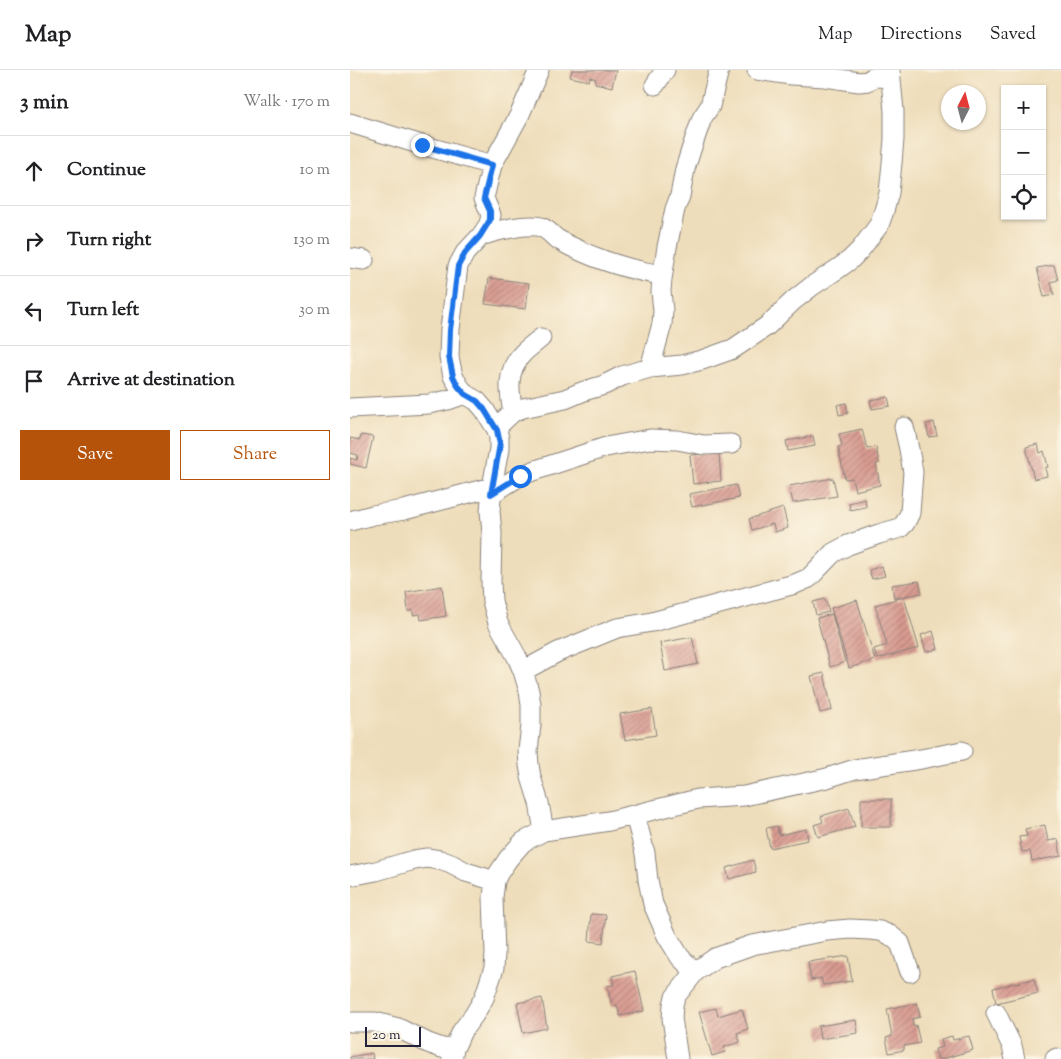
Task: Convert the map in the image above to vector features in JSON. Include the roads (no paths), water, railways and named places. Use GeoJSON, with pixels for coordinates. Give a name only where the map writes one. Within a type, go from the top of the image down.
{"type":"FeatureCollection","features":[{"type":"Feature","properties":{"kind":"street"},"geometry":{"type":"LineString","coordinates":[[539,70],[520,114],[492,165],[484,198],[490,211],[490,220],[480,236],[465,253],[458,266],[450,330],[449,357],[450,366],[456,381],[465,394],[477,401],[484,409],[497,430],[500,444],[491,490],[492,601],[498,623],[517,657],[529,691],[531,705],[529,764],[544,831]]}},
{"type":"Feature","properties":{"kind":"street"},"geometry":{"type":"LineString","coordinates":[[650,368],[662,324],[662,275],[667,246],[685,170],[702,118],[710,106],[719,70]]}},
{"type":"Feature","properties":{"kind":"street"},"geometry":{"type":"LineString","coordinates":[[497,430],[500,424],[513,412],[532,405],[565,399],[604,385],[622,376],[650,368],[682,365],[733,349],[767,326],[793,301],[839,268],[860,250],[879,225],[888,193],[894,140],[894,111],[890,74],[859,82],[757,70]]}},
{"type":"Feature","properties":{"kind":"street"},"geometry":{"type":"LineString","coordinates":[[350,123],[492,165]]}},
{"type":"Feature","properties":{"kind":"street"},"geometry":{"type":"LineString","coordinates":[[480,236],[493,231],[529,226],[542,227],[556,238],[590,256],[637,271],[662,275]]}},
{"type":"Feature","properties":{"kind":"street"},"geometry":{"type":"LineString","coordinates":[[513,412],[509,390],[512,369],[522,353],[541,338]]}},
{"type":"Feature","properties":{"kind":"street"},"geometry":{"type":"LineString","coordinates":[[350,408],[430,404],[465,394]]}},
{"type":"Feature","properties":{"kind":"street"},"geometry":{"type":"LineString","coordinates":[[523,671],[558,652],[617,628],[652,622],[796,584],[809,578],[833,553],[848,545],[900,528],[910,513],[912,472],[904,427]]}},
{"type":"Feature","properties":{"kind":"street"},"geometry":{"type":"LineString","coordinates":[[350,522],[439,500],[491,490],[533,471],[606,447],[650,439],[704,444],[731,444]]}},
{"type":"Feature","properties":{"kind":"street"},"geometry":{"type":"LineString","coordinates":[[350,1022],[375,1022],[398,1028],[453,1054],[462,1030],[484,998],[494,968],[493,897],[495,882],[501,868],[518,848],[524,842],[544,831],[585,826],[698,799],[744,796],[827,778],[855,769],[962,751]]}},
{"type":"Feature","properties":{"kind":"street"},"geometry":{"type":"LineString","coordinates":[[635,815],[645,853],[653,904],[667,936],[680,956],[695,972]]}},
{"type":"Feature","properties":{"kind":"street"},"geometry":{"type":"LineString","coordinates":[[350,876],[427,858],[440,860],[495,882]]}},
{"type":"Feature","properties":{"kind":"street"},"geometry":{"type":"LineString","coordinates":[[678,1059],[672,1018],[675,997],[695,972],[715,958],[752,945],[850,928],[880,931],[890,935],[900,943],[910,972]]}},
{"type":"Feature","properties":{"kind":"street"},"geometry":{"type":"LineString","coordinates":[[996,1013],[1012,1046],[1015,1059]]}}]}
